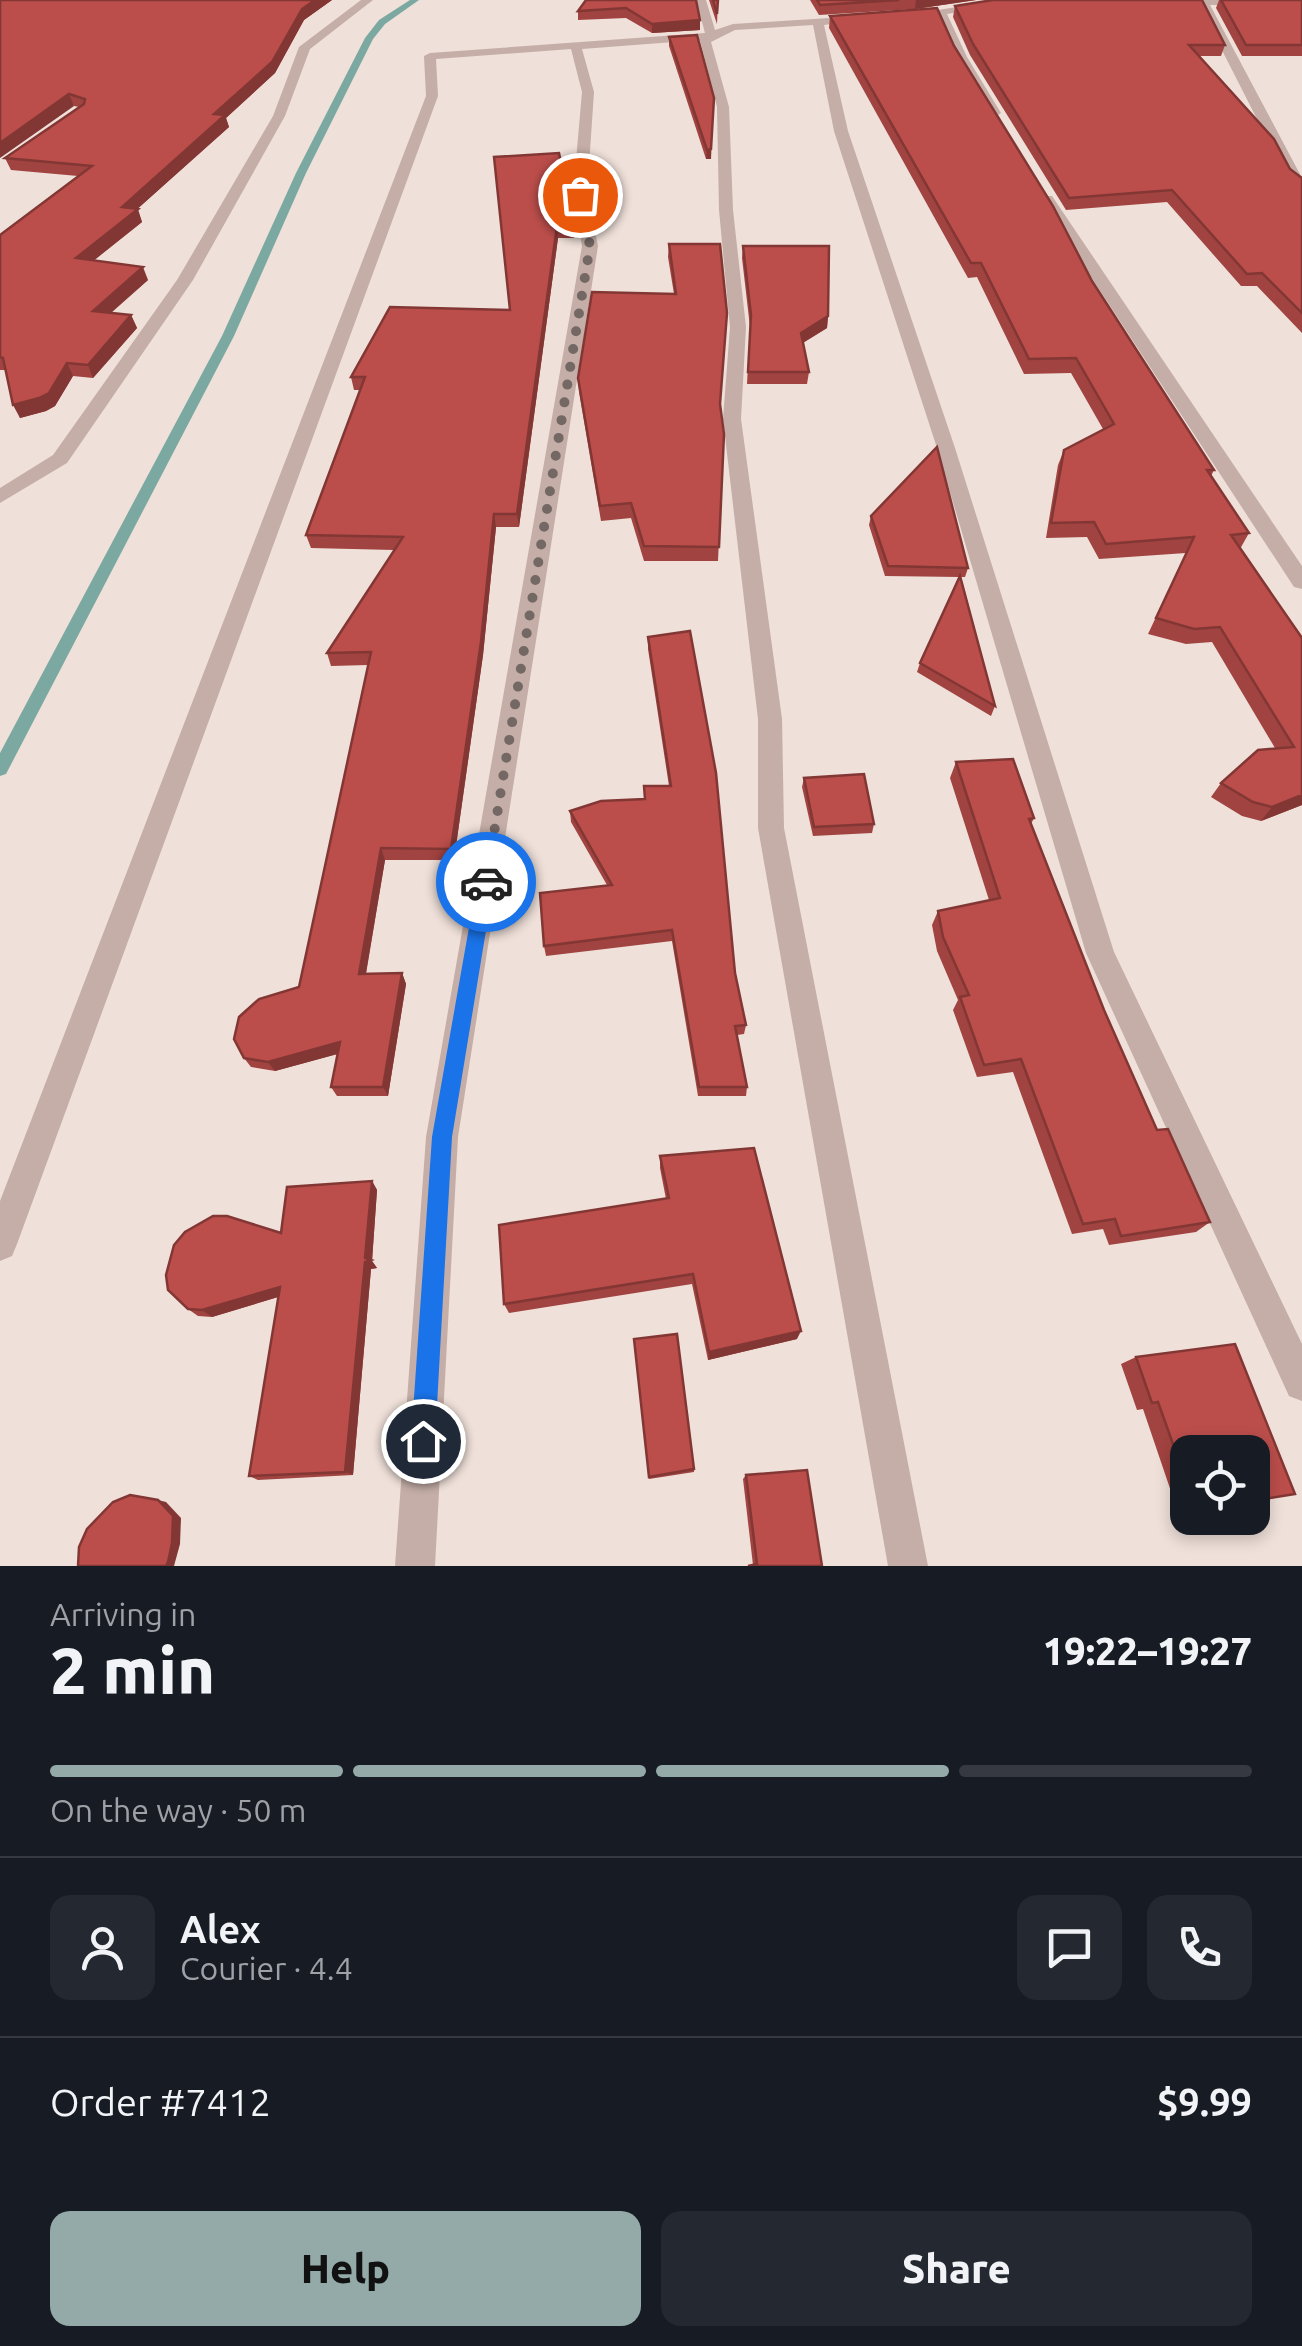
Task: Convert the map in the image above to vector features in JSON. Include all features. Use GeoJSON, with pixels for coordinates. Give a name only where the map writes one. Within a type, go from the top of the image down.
{"type":"FeatureCollection","features":[{"type":"Feature","properties":{"kind":"street"},"geometry":{"type":"LineString","coordinates":[[358,0],[367,1]]}},
{"type":"Feature","properties":{"kind":"street"},"geometry":{"type":"LineString","coordinates":[[701,0],[711,36]]}},
{"type":"Feature","properties":{"kind":"street"},"geometry":{"type":"LineString","coordinates":[[908,1566],[771,828],[770,719],[732,419],[738,327],[726,210],[723,107],[705,40],[733,27],[941,12],[1023,0]]}},
{"type":"Feature","properties":{"kind":"street"},"geometry":{"type":"LineString","coordinates":[[0,497],[60,459],[186,280],[279,116],[305,47],[367,1]]}},
{"type":"Feature","properties":{"kind":"street"},"geometry":{"type":"LineString","coordinates":[[1155,1],[1302,2]]}},
{"type":"Feature","properties":{"kind":"street"},"geometry":{"type":"LineString","coordinates":[[1203,1],[1294,178],[1302,186]]}},
{"type":"Feature","properties":{"kind":"street"},"geometry":{"type":"LineString","coordinates":[[941,12],[961,57],[1002,124]]}},
{"type":"Feature","properties":{"kind":"street"},"geometry":{"type":"LineString","coordinates":[[818,21],[841,130],[946,448],[1100,953],[1302,1383]]}},
{"type":"Feature","properties":{"kind":"street"},"geometry":{"type":"LineString","coordinates":[[0,1244],[432,96],[430,56],[711,36]]}},
{"type":"Feature","properties":{"kind":"street"},"geometry":{"type":"LineString","coordinates":[[415,1566],[442,1137],[590,246],[580,195],[588,92],[576,46]]}},
{"type":"Feature","properties":{"kind":"street"},"geometry":{"type":"LineString","coordinates":[[1042,190],[1302,582]]}},
{"type":"Feature","properties":{"kind":"building"},"geometry":{"type":"Polygon","coordinates":[[[0,0],[315,0],[302,9],[272,62],[214,114],[225,115],[122,207],[138,209],[76,258],[143,267],[93,311],[131,315],[88,365],[67,363],[49,393],[13,405],[0,357],[0,235],[92,166],[5,158],[84,104],[85,99],[69,94],[0,143],[0,0]]]}},
{"type":"Feature","properties":{"kind":"building"},"geometry":{"type":"Polygon","coordinates":[[[586,0],[696,0],[700,20],[652,24],[626,8],[578,11],[586,0]]]}},
{"type":"Feature","properties":{"kind":"building"},"geometry":{"type":"Polygon","coordinates":[[[817,0],[899,0],[820,5],[817,0]]]}},
{"type":"Feature","properties":{"kind":"building"},"geometry":{"type":"Polygon","coordinates":[[[993,0],[1202,0],[1225,45],[1189,45],[1274,139],[1290,169],[1302,178],[1302,313],[1262,273],[1247,274],[1172,190],[1069,198],[973,44],[955,6],[993,0]]]}},
{"type":"Feature","properties":{"kind":"building"},"geometry":{"type":"Polygon","coordinates":[[[1221,0],[1302,0],[1302,45],[1246,45],[1221,0]]]}},
{"type":"Feature","properties":{"kind":"building"},"geometry":{"type":"Polygon","coordinates":[[[937,8],[954,46],[1053,206],[1092,281],[1214,470],[1207,470],[1249,533],[1231,535],[1302,638],[1302,795],[1272,807],[1253,802],[1221,783],[1258,750],[1294,747],[1220,627],[1194,629],[1156,618],[1194,537],[1106,544],[1094,522],[1051,523],[1064,450],[1114,424],[1076,358],[1029,359],[981,263],[971,263],[830,16],[937,8]]]}},
{"type":"Feature","properties":{"kind":"building"},"geometry":{"type":"Polygon","coordinates":[[[697,35],[714,98],[711,149],[707,150],[669,37],[697,35]]]}},
{"type":"Feature","properties":{"kind":"building"},"geometry":{"type":"Polygon","coordinates":[[[559,153],[574,225],[557,226],[517,514],[494,514],[481,642],[451,849],[381,848],[359,974],[402,973],[383,1087],[331,1087],[340,1042],[268,1062],[244,1058],[234,1039],[239,1017],[259,999],[299,987],[371,652],[327,653],[403,537],[306,535],[365,377],[351,377],[390,307],[510,310],[494,157],[559,153]]]}},
{"type":"Feature","properties":{"kind":"building"},"geometry":{"type":"Polygon","coordinates":[[[669,244],[720,244],[727,313],[720,404],[724,434],[719,547],[644,546],[631,503],[600,506],[578,378],[592,292],[676,294],[669,244]]]}},
{"type":"Feature","properties":{"kind":"building"},"geometry":{"type":"Polygon","coordinates":[[[743,246],[829,246],[828,316],[801,333],[809,372],[748,372],[751,315],[743,246]]]}},
{"type":"Feature","properties":{"kind":"building"},"geometry":{"type":"Polygon","coordinates":[[[937,447],[968,568],[888,566],[871,516],[937,447]]]}},
{"type":"Feature","properties":{"kind":"building"},"geometry":{"type":"Polygon","coordinates":[[[960,576],[995,706],[920,663],[960,576]]]}},
{"type":"Feature","properties":{"kind":"building"},"geometry":{"type":"Polygon","coordinates":[[[690,631],[716,773],[735,973],[746,1025],[735,1026],[747,1087],[699,1087],[672,930],[544,946],[540,893],[612,885],[570,811],[601,801],[645,799],[644,786],[671,786],[648,637],[690,631]]]}},
{"type":"Feature","properties":{"kind":"building"},"geometry":{"type":"Polygon","coordinates":[[[1013,759],[1034,818],[1029,819],[1104,1010],[1157,1130],[1168,1129],[1210,1222],[1121,1236],[1115,1219],[1083,1224],[1021,1059],[984,1065],[960,997],[969,995],[943,937],[938,911],[1000,898],[956,762],[1013,759]]]}},
{"type":"Feature","properties":{"kind":"building"},"geometry":{"type":"Polygon","coordinates":[[[864,774],[874,824],[814,827],[804,778],[864,774]]]}},
{"type":"Feature","properties":{"kind":"building"},"geometry":{"type":"Polygon","coordinates":[[[754,1148],[801,1331],[709,1352],[693,1274],[504,1304],[499,1225],[669,1198],[660,1156],[754,1148]]]}},
{"type":"Feature","properties":{"kind":"building"},"geometry":{"type":"Polygon","coordinates":[[[372,1181],[365,1258],[371,1260],[365,1262],[345,1472],[249,1476],[280,1287],[202,1310],[188,1309],[168,1290],[166,1275],[174,1245],[185,1232],[213,1216],[227,1216],[281,1233],[287,1187],[372,1181]]]}},
{"type":"Feature","properties":{"kind":"building"},"geometry":{"type":"Polygon","coordinates":[[[677,1334],[694,1469],[649,1477],[634,1339],[677,1334]]]}},
{"type":"Feature","properties":{"kind":"building"},"geometry":{"type":"Polygon","coordinates":[[[1235,1344],[1295,1494],[1270,1498],[1270,1435],[1170,1436],[1158,1402],[1152,1403],[1136,1357],[1235,1344]]]}},
{"type":"Feature","properties":{"kind":"building"},"geometry":{"type":"Polygon","coordinates":[[[807,1470],[822,1566],[748,1566],[757,1564],[746,1475],[807,1470]]]}},
{"type":"Feature","properties":{"kind":"building"},"geometry":{"type":"Polygon","coordinates":[[[130,1495],[158,1500],[173,1516],[166,1566],[78,1566],[79,1547],[87,1529],[113,1502],[130,1495]]]}},
{"type":"Feature","properties":{"kind":"waterway"},"geometry":{"type":"LineString","coordinates":[[0,769],[228,336],[301,173],[369,38],[382,22],[415,0]]}},
{"type":"Feature","properties":{"kind":"way so far"},"geometry":{"type":"LineString","coordinates":[[486,882],[590,246],[580,195]]}},
{"type":"Feature","properties":{"kind":"route"},"geometry":{"type":"LineString","coordinates":[[423,1441],[442,1137],[486,882]]}}]}
